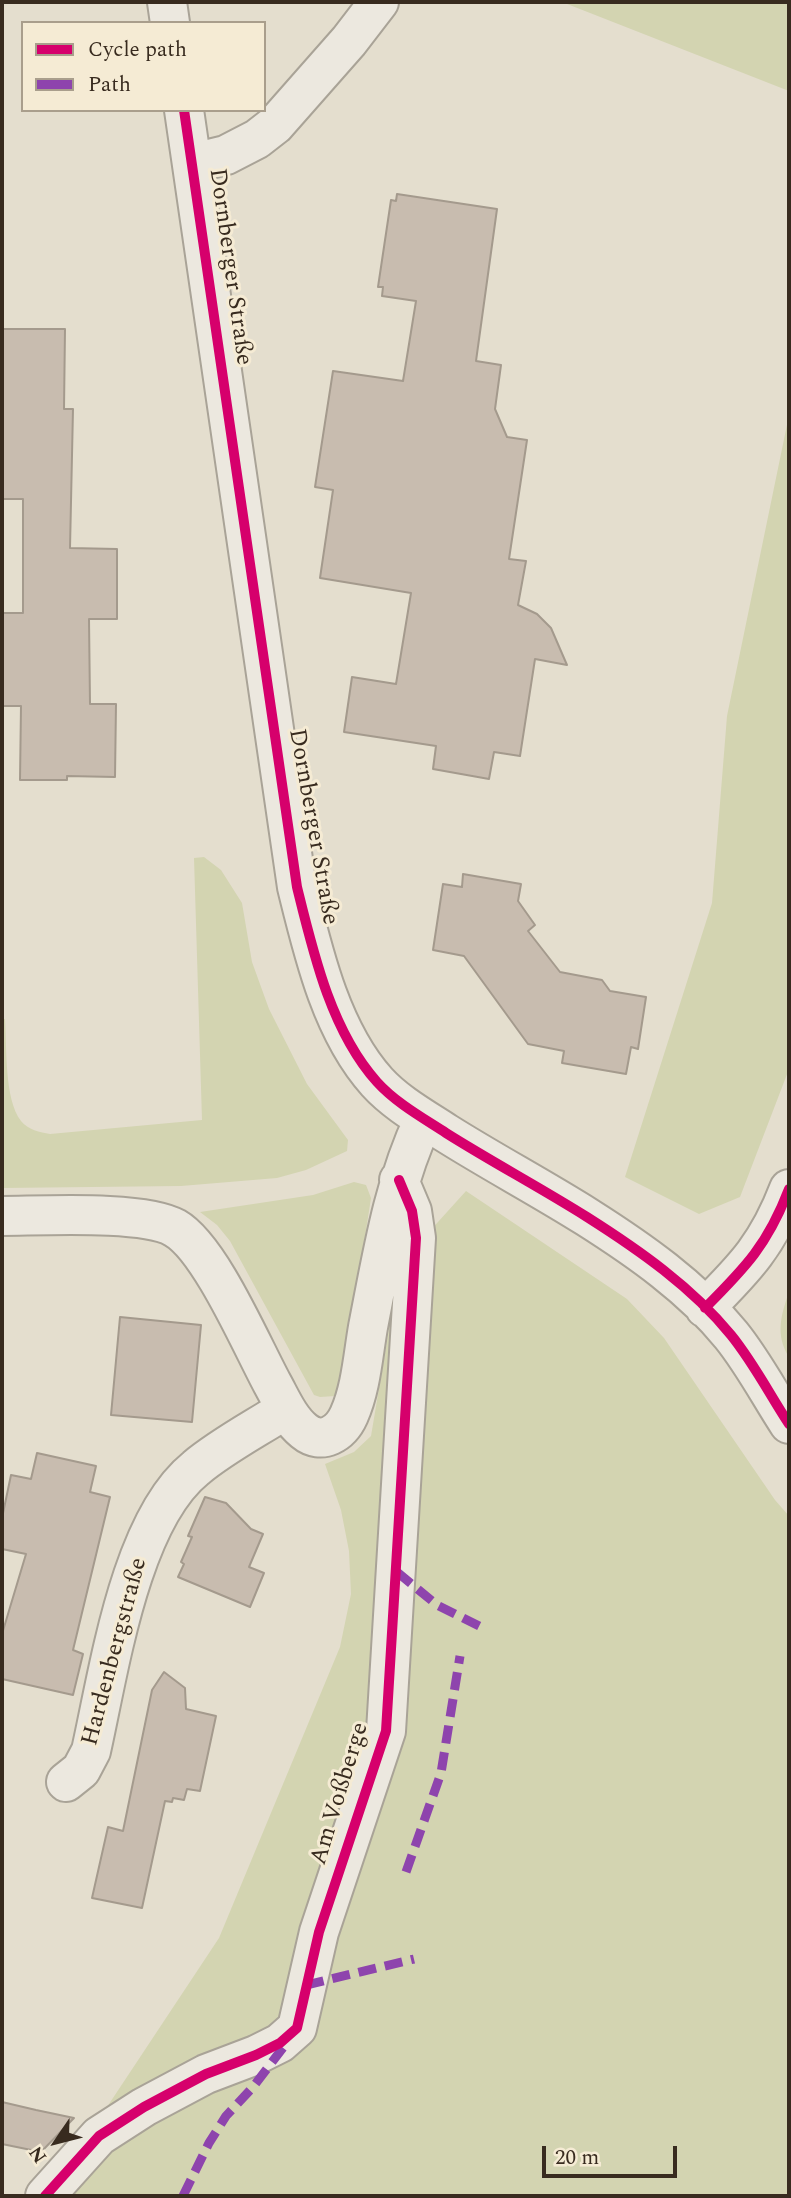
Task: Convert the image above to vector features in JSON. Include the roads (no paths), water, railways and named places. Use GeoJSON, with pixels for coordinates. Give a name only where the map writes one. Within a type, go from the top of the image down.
{"type":"FeatureCollection","features":[{"type":"Feature","properties":{"kind":"street"},"geometry":{"type":"LineString","coordinates":[[167,2],[170,21]]}},
{"type":"Feature","properties":{"kind":"street"},"geometry":{"type":"LineString","coordinates":[[192,163],[226,155],[257,139],[275,125],[349,41],[379,2]]}},
{"type":"Feature","properties":{"kind":"street","name":"Dornberger Straße"},"geometry":{"type":"LineString","coordinates":[[184,112],[297,887],[318,970],[341,1024],[358,1056],[378,1082],[424,1119],[607,1230],[675,1279],[731,1336],[789,1424]]}},
{"type":"Feature","properties":{"kind":"street"},"geometry":{"type":"LineString","coordinates":[[2,1216],[147,1218],[174,1227],[194,1244],[210,1267],[286,1409],[303,1431],[314,1438],[327,1438],[340,1432],[354,1403],[399,1180],[409,1150],[424,1119]]}},
{"type":"Feature","properties":{"kind":"street","name":"Am Voßberge"},"geometry":{"type":"LineString","coordinates":[[46,2196],[99,2136],[144,2107],[206,2074],[280,2043],[297,2028],[319,1932],[386,1731],[416,1238],[412,1211],[399,1180]]}},
{"type":"Feature","properties":{"kind":"street"},"geometry":{"type":"LineString","coordinates":[[705,1308],[759,1250],[778,1218],[789,1189]]}},
{"type":"Feature","properties":{"kind":"street","name":"Hardenbergstraße"},"geometry":{"type":"LineString","coordinates":[[66,1782],[81,1770],[91,1751],[123,1609],[140,1556],[162,1510],[178,1486],[196,1468],[286,1409]]}}]}
